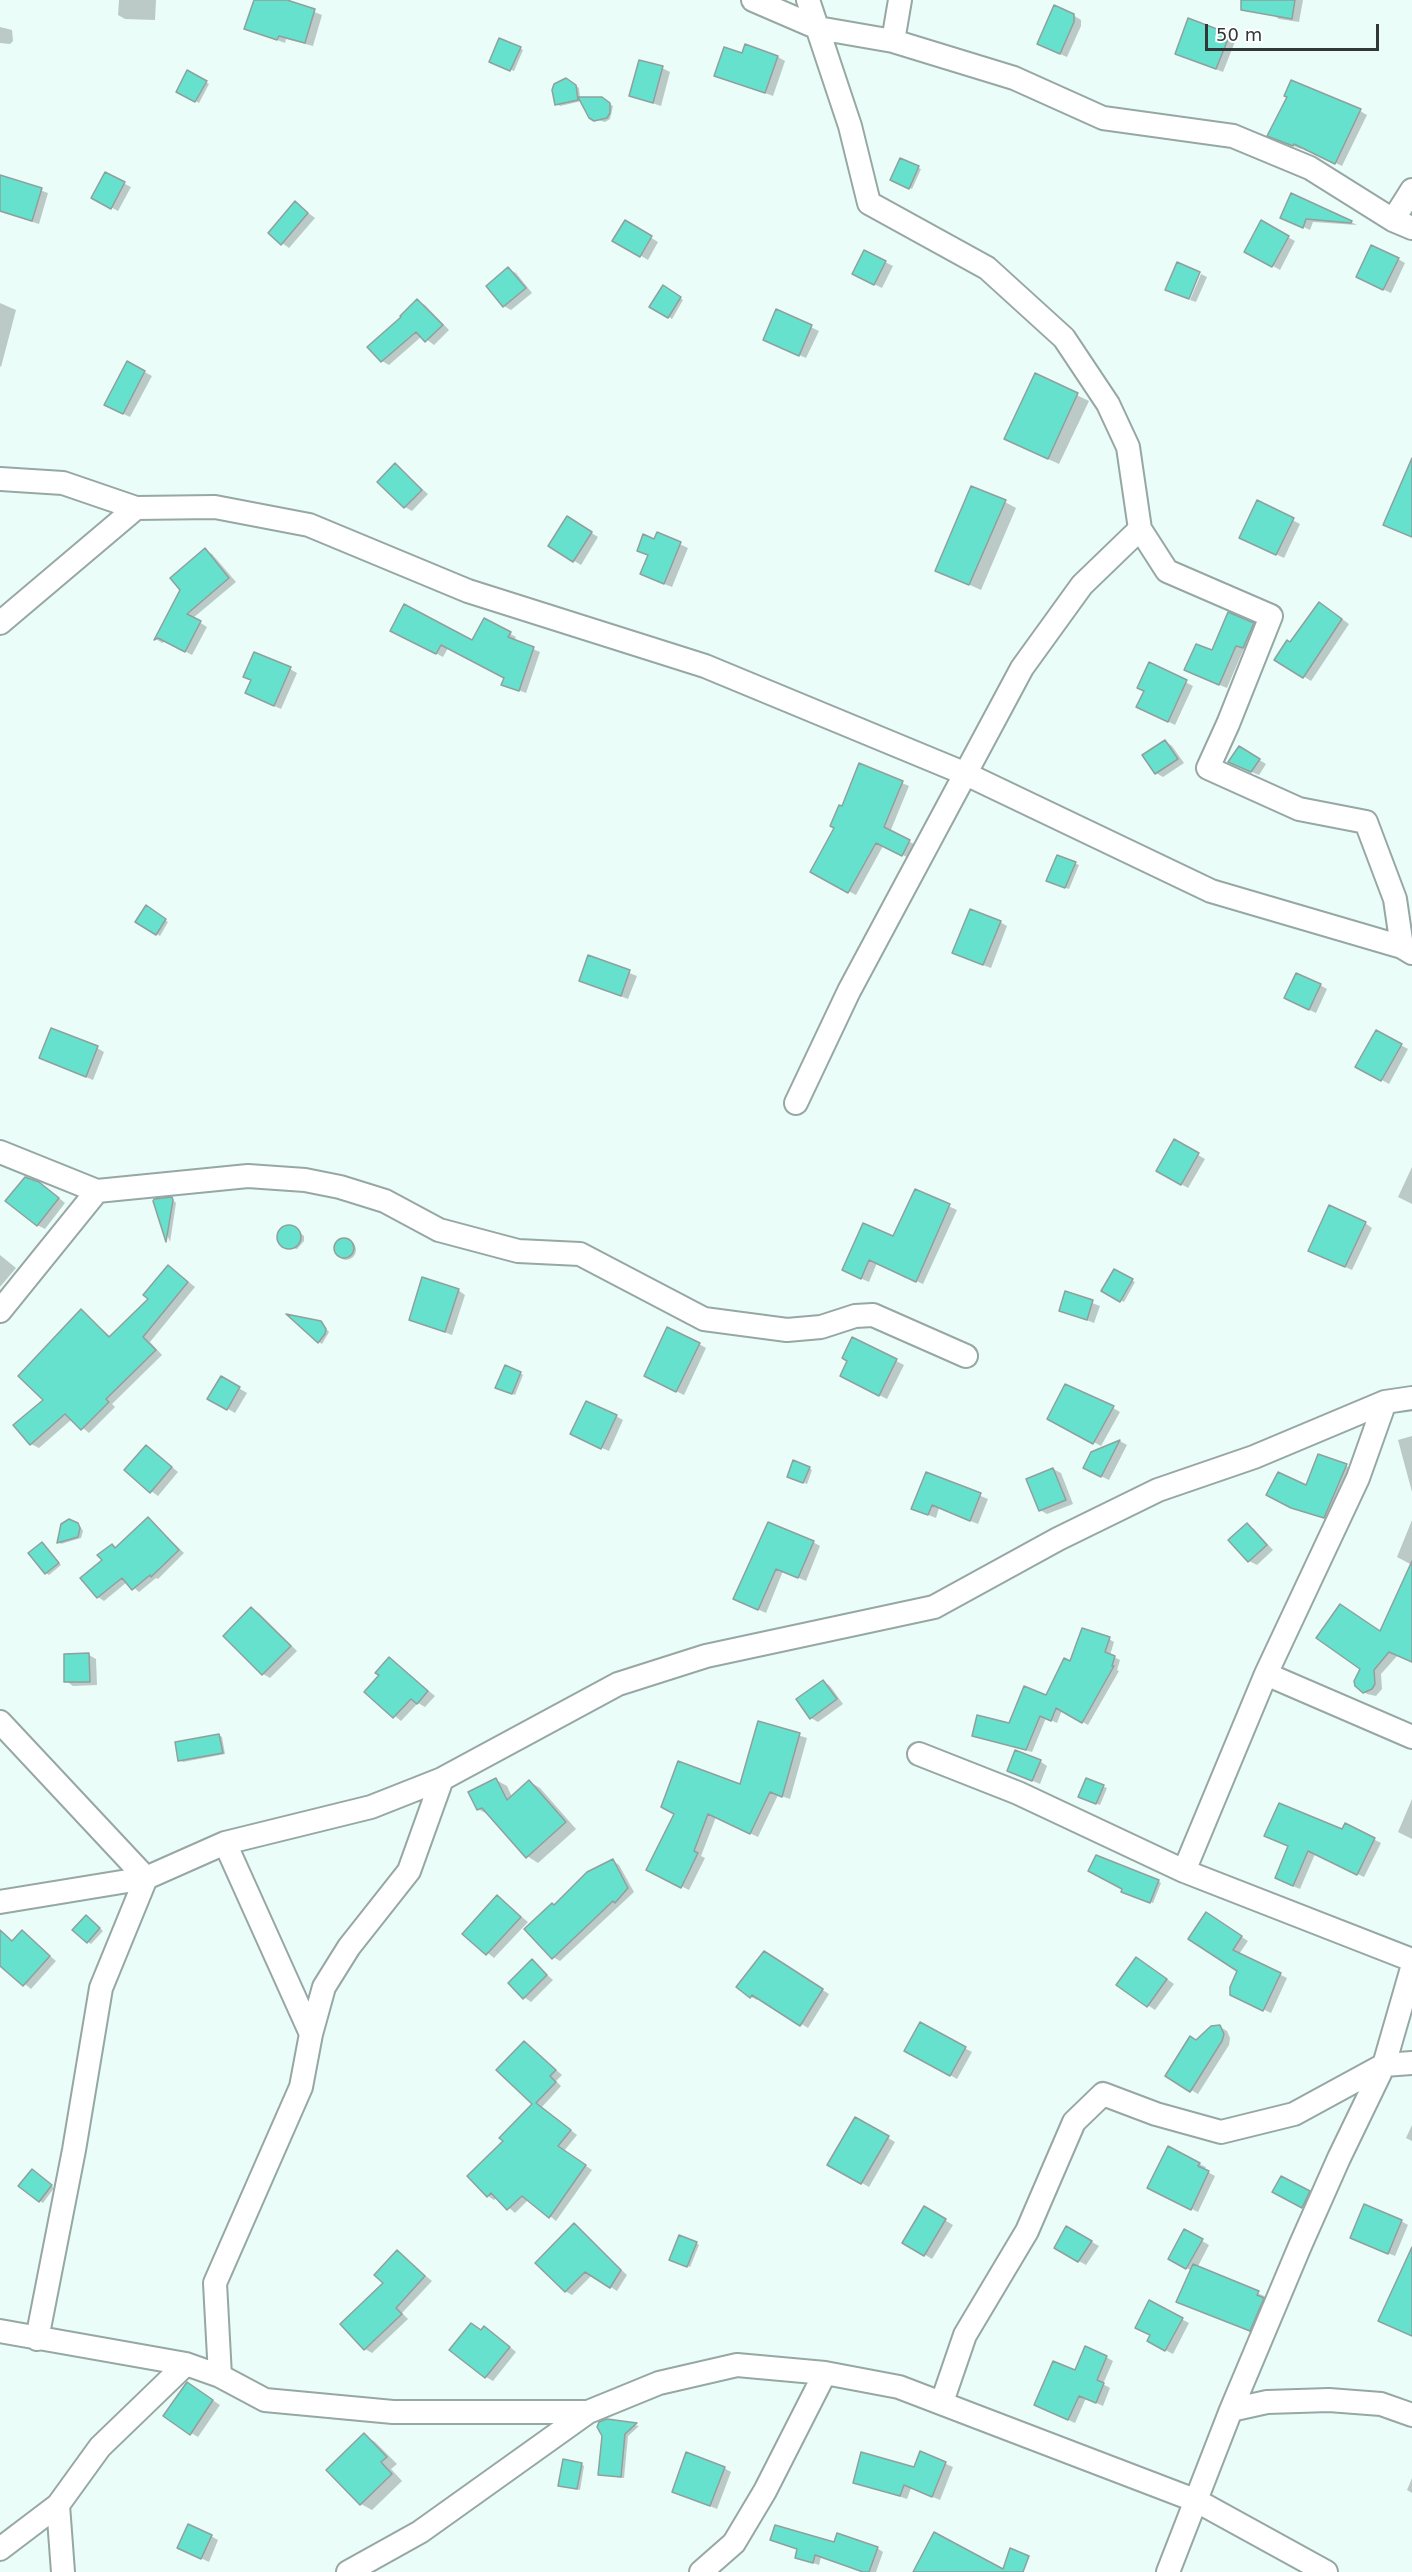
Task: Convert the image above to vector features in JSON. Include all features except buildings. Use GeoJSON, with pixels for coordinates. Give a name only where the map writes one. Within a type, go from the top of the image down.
{"type":"FeatureCollection","features":[{"type":"Feature","properties":{"kind":"street"},"geometry":{"type":"LineString","coordinates":[[753,0],[818,28],[893,41],[1014,78],[1103,118],[1233,136],[1310,168],[1403,224],[1412,190]]}},
{"type":"Feature","properties":{"kind":"street"},"geometry":{"type":"LineString","coordinates":[[0,479],[63,483],[136,508],[215,507],[309,525],[468,591],[705,666],[966,774],[1211,891],[1407,950],[1395,899],[1366,822],[1299,809],[1208,768],[1271,616],[1167,572],[1140,529],[1128,447],[1108,404],[1064,338],[987,268],[869,203],[850,126],[807,0]]}},
{"type":"Feature","properties":{"kind":"street"},"geometry":{"type":"LineString","coordinates":[[893,41],[900,0]]}},
{"type":"Feature","properties":{"kind":"street"},"geometry":{"type":"LineString","coordinates":[[0,623],[136,508]]}},
{"type":"Feature","properties":{"kind":"street"},"geometry":{"type":"LineString","coordinates":[[796,1103],[849,991],[1022,669],[1082,585],[1140,529]]}},
{"type":"Feature","properties":{"kind":"street"},"geometry":{"type":"LineString","coordinates":[[0,1152],[97,1191],[248,1176],[305,1180],[358,1191],[439,1230],[518,1251],[580,1254],[704,1319],[787,1330],[820,1327],[855,1316],[873,1315],[966,1356]]}},
{"type":"Feature","properties":{"kind":"street"},"geometry":{"type":"LineString","coordinates":[[0,1311],[97,1191]]}},
{"type":"Feature","properties":{"kind":"street"},"geometry":{"type":"LineString","coordinates":[[0,1902],[146,1878],[225,1843],[371,1807],[442,1779],[618,1684],[706,1656],[934,1606],[1058,1539],[1158,1490],[1254,1457],[1385,1402],[1412,1398]]}},
{"type":"Feature","properties":{"kind":"street"},"geometry":{"type":"LineString","coordinates":[[1184,1871],[1266,1674],[1358,1478],[1385,1402]]}},
{"type":"Feature","properties":{"kind":"street"},"geometry":{"type":"LineString","coordinates":[[1266,1674],[1412,1737]]}},
{"type":"Feature","properties":{"kind":"street"},"geometry":{"type":"LineString","coordinates":[[0,1722],[146,1878]]}},
{"type":"Feature","properties":{"kind":"street"},"geometry":{"type":"LineString","coordinates":[[920,1754],[1018,1793],[1184,1871],[1412,1960]]}},
{"type":"Feature","properties":{"kind":"street"},"geometry":{"type":"LineString","coordinates":[[220,2376],[215,2283],[301,2087],[311,2034],[324,1987],[349,1947],[409,1871],[442,1779]]}},
{"type":"Feature","properties":{"kind":"street"},"geometry":{"type":"LineString","coordinates":[[225,1843],[311,2034]]}},
{"type":"Feature","properties":{"kind":"street"},"geometry":{"type":"LineString","coordinates":[[37,2339],[74,2150],[101,1988],[146,1878]]}},
{"type":"Feature","properties":{"kind":"street"},"geometry":{"type":"LineString","coordinates":[[1168,2572],[1231,2410],[1339,2158],[1384,2065],[1412,1968]]}},
{"type":"Feature","properties":{"kind":"street"},"geometry":{"type":"LineString","coordinates":[[942,2402],[965,2335],[1027,2231],[1074,2122],[1103,2094],[1156,2114],[1221,2132],[1294,2114],[1384,2065],[1412,2063]]}},
{"type":"Feature","properties":{"kind":"street"},"geometry":{"type":"LineString","coordinates":[[0,2331],[186,2364],[220,2376],[265,2400],[393,2412],[588,2412]]}},
{"type":"Feature","properties":{"kind":"street"},"geometry":{"type":"LineString","coordinates":[[0,2549],[58,2505],[100,2447],[186,2364]]}},
{"type":"Feature","properties":{"kind":"street"},"geometry":{"type":"LineString","coordinates":[[348,2572],[420,2532],[588,2412],[659,2383],[737,2365],[825,2373],[899,2387],[942,2402],[1003,2428],[1197,2501],[1326,2572]]}},
{"type":"Feature","properties":{"kind":"street"},"geometry":{"type":"LineString","coordinates":[[701,2572],[734,2543],[765,2491],[825,2373]]}},
{"type":"Feature","properties":{"kind":"street"},"geometry":{"type":"LineString","coordinates":[[1231,2410],[1267,2402],[1329,2400],[1381,2404],[1412,2415]]}},
{"type":"Feature","properties":{"kind":"street"},"geometry":{"type":"LineString","coordinates":[[58,2505],[63,2572]]}}]}
